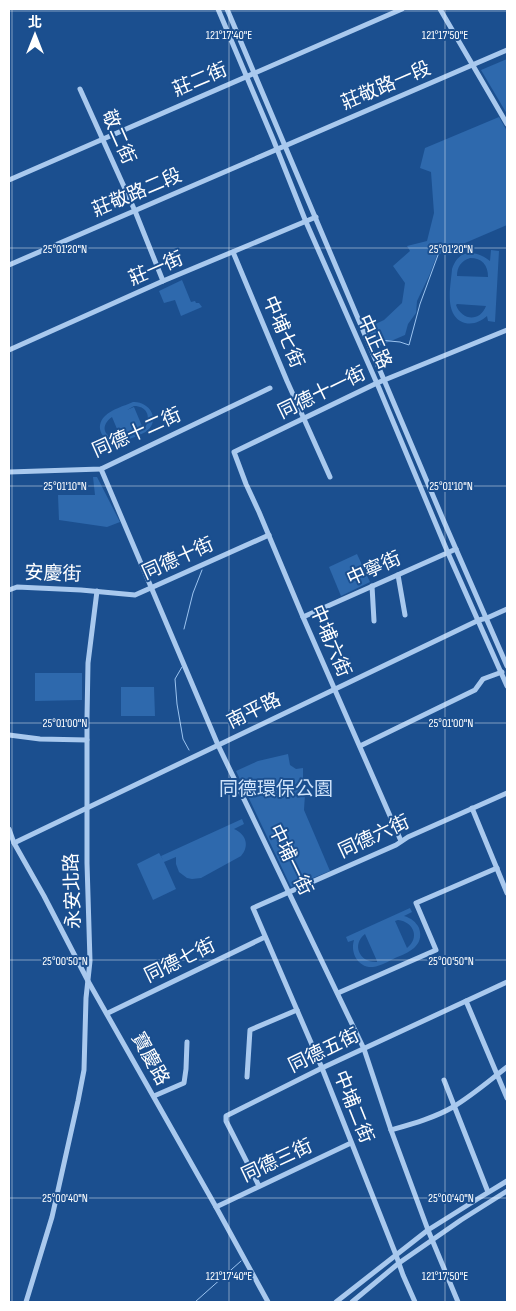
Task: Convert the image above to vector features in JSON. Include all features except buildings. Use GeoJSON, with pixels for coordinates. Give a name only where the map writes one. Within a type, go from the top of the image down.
{"type":"FeatureCollection","features":[{"type":"Feature","properties":{"kind":"street","name":"中正路"},"geometry":{"type":"LineString","coordinates":[[218,9],[306,222],[507,686]]}},
{"type":"Feature","properties":{"kind":"street","name":"中正路"},"geometry":{"type":"LineString","coordinates":[[227,9],[507,666]]}},
{"type":"Feature","properties":{"kind":"street","name":"莊二街"},"geometry":{"type":"LineString","coordinates":[[9,180],[402,9]]}},
{"type":"Feature","properties":{"kind":"street"},"geometry":{"type":"LineString","coordinates":[[440,9],[507,124]]}},
{"type":"Feature","properties":{"kind":"street","name":"莊敬路一段"},"geometry":{"type":"LineString","coordinates":[[277,150],[507,50]]}},
{"type":"Feature","properties":{"kind":"street","name":"敬二街"},"geometry":{"type":"LineString","coordinates":[[80,89],[163,281]]}},
{"type":"Feature","properties":{"kind":"street","name":"莊敬路二段"},"geometry":{"type":"LineString","coordinates":[[9,265],[277,150]]}},
{"type":"Feature","properties":{"kind":"street","name":"莊一街"},"geometry":{"type":"LineString","coordinates":[[9,350],[163,281],[316,217]]}},
{"type":"Feature","properties":{"kind":"street","name":"中埔七街"},"geometry":{"type":"LineString","coordinates":[[233,252],[330,477]]}},
{"type":"Feature","properties":{"kind":"street","name":"同德十一街"},"geometry":{"type":"LineString","coordinates":[[234,452],[376,383],[507,330]]}},
{"type":"Feature","properties":{"kind":"street","name":"同德十二街"},"geometry":{"type":"LineString","coordinates":[[9,472],[101,469],[270,388]]}},
{"type":"Feature","properties":{"kind":"street","name":"中埔六街"},"geometry":{"type":"LineString","coordinates":[[234,452],[303,617],[401,841]]}},
{"type":"Feature","properties":{"kind":"street","name":"中埔一街"},"geometry":{"type":"LineString","coordinates":[[101,469],[218,745],[364,1049],[391,1130],[428,1230],[458,1302]]}},
{"type":"Feature","properties":{"kind":"street","name":"同德十街"},"geometry":{"type":"LineString","coordinates":[[97,591],[134,595],[268,535]]}},
{"type":"Feature","properties":{"kind":"street","name":"中寧街"},"geometry":{"type":"LineString","coordinates":[[303,617],[456,549]]}},
{"type":"Feature","properties":{"kind":"street"},"geometry":{"type":"LineString","coordinates":[[398,575],[405,615]]}},
{"type":"Feature","properties":{"kind":"street"},"geometry":{"type":"LineString","coordinates":[[372,586],[374,621]]}},
{"type":"Feature","properties":{"kind":"street","name":"安慶街"},"geometry":{"type":"LineString","coordinates":[[9,590],[17,587],[97,591]]}},
{"type":"Feature","properties":{"kind":"street","name":"永安北路"},"geometry":{"type":"LineString","coordinates":[[26,1302],[52,1217],[84,1070],[86,998],[90,961],[86,809],[88,663],[97,591]]}},
{"type":"Feature","properties":{"kind":"street","name":"南平路"},"geometry":{"type":"LineString","coordinates":[[14,843],[478,620],[507,609]]}},
{"type":"Feature","properties":{"kind":"street"},"geometry":{"type":"LineString","coordinates":[[360,746],[475,690],[483,679],[502,672]]}},
{"type":"Feature","properties":{"kind":"street"},"geometry":{"type":"LineString","coordinates":[[9,735],[40,739],[87,740]]}},
{"type":"Feature","properties":{"kind":"street","name":"同德六街"},"geometry":{"type":"LineString","coordinates":[[253,908],[396,845],[408,837],[507,793]]}},
{"type":"Feature","properties":{"kind":"street"},"geometry":{"type":"LineString","coordinates":[[472,808],[507,893]]}},
{"type":"Feature","properties":{"kind":"street","name":"寶慶路"},"geometry":{"type":"LineString","coordinates":[[9,829],[14,843],[88,981],[108,1013],[268,1302]]}},
{"type":"Feature","properties":{"kind":"street"},"geometry":{"type":"LineString","coordinates":[[338,992],[436,950],[416,903],[497,868]]}},
{"type":"Feature","properties":{"kind":"street","name":"中埔二街"},"geometry":{"type":"LineString","coordinates":[[253,908],[322,1068],[415,1302]]}},
{"type":"Feature","properties":{"kind":"street","name":"同德七街"},"geometry":{"type":"LineString","coordinates":[[108,1013],[265,937]]}},
{"type":"Feature","properties":{"kind":"street","name":"同德五街"},"geometry":{"type":"LineString","coordinates":[[259,1186],[226,1121],[226,1116],[322,1068],[507,982]]}},
{"type":"Feature","properties":{"kind":"street"},"geometry":{"type":"LineString","coordinates":[[466,1001],[507,1098]]}},
{"type":"Feature","properties":{"kind":"street"},"geometry":{"type":"LineString","coordinates":[[247,1077],[250,1030],[297,1010]]}},
{"type":"Feature","properties":{"kind":"street"},"geometry":{"type":"LineString","coordinates":[[154,1096],[184,1083],[187,1042]]}},
{"type":"Feature","properties":{"kind":"street"},"geometry":{"type":"LineString","coordinates":[[391,1130],[419,1122],[455,1106],[507,1067]]}},
{"type":"Feature","properties":{"kind":"street"},"geometry":{"type":"LineString","coordinates":[[444,1080],[488,1192]]}},
{"type":"Feature","properties":{"kind":"street","name":"同德三街"},"geometry":{"type":"LineString","coordinates":[[216,1207],[351,1143]]}},
{"type":"Feature","properties":{"kind":"street"},"geometry":{"type":"LineString","coordinates":[[336,1302],[428,1230],[507,1181]]}},
{"type":"Feature","properties":{"kind":"street"},"geometry":{"type":"LineString","coordinates":[[352,1302],[432,1240],[507,1191]]}},
{"type":"Feature","properties":{"kind":"green space"},"geometry":{"type":"Polygon","coordinates":[[[507,59],[507,114],[481,70],[507,59]]]}},
{"type":"Feature","properties":{"kind":"green space"},"geometry":{"type":"Polygon","coordinates":[[[499,117],[507,131],[507,225],[437,255],[417,301],[416,313],[408,324],[405,335],[377,347],[367,328],[384,320],[402,303],[405,283],[393,266],[410,251],[407,246],[427,241],[434,213],[431,172],[420,168],[425,148],[499,117]]]}},
{"type":"Feature","properties":{"kind":"green space"},"geometry":{"type":"Polygon","coordinates":[[[491,250],[499,251],[495,322],[488,321],[487,316],[477,322],[465,323],[458,319],[451,307],[452,269],[455,262],[463,254],[474,253],[490,261],[491,250]],[[470,258],[460,265],[457,276],[488,277],[484,263],[478,259],[470,258]],[[457,304],[462,314],[471,318],[480,315],[486,306],[457,304]]]}},
{"type":"Feature","properties":{"kind":"green space"},"geometry":{"type":"Polygon","coordinates":[[[182,280],[191,302],[195,301],[202,307],[181,316],[175,300],[164,303],[159,291],[182,280]]]}},
{"type":"Feature","properties":{"kind":"green space"},"geometry":{"type":"Polygon","coordinates":[[[133,402],[144,404],[151,412],[153,421],[151,426],[147,431],[122,442],[116,443],[106,439],[100,431],[101,421],[111,411],[133,402]],[[134,406],[127,410],[134,407],[142,426],[120,436],[112,417],[106,424],[106,433],[109,436],[118,438],[146,426],[148,415],[144,409],[134,406]]]}},
{"type":"Feature","properties":{"kind":"green space"},"geometry":{"type":"Polygon","coordinates":[[[93,477],[97,477],[120,522],[107,527],[59,520],[58,495],[95,495],[93,477]]]}},
{"type":"Feature","properties":{"kind":"green space"},"geometry":{"type":"Polygon","coordinates":[[[357,554],[370,582],[341,596],[329,567],[357,554]]]}},
{"type":"Feature","properties":{"kind":"green space"},"geometry":{"type":"Polygon","coordinates":[[[35,673],[82,673],[82,700],[35,701],[35,673]]]}},
{"type":"Feature","properties":{"kind":"green space"},"geometry":{"type":"Polygon","coordinates":[[[121,687],[154,687],[155,716],[121,716],[121,687]]]}},
{"type":"Feature","properties":{"kind":"green space","name":"同德環保公園"},"geometry":{"type":"Polygon","coordinates":[[[288,754],[290,765],[296,769],[303,768],[304,810],[330,871],[291,887],[236,771],[258,761],[288,754]]]}},
{"type":"Feature","properties":{"kind":"green space"},"geometry":{"type":"Polygon","coordinates":[[[242,819],[244,824],[234,829],[244,837],[246,844],[241,856],[201,878],[192,879],[179,872],[176,857],[164,862],[176,889],[153,900],[137,864],[159,853],[163,860],[161,856],[242,819]]]}},
{"type":"Feature","properties":{"kind":"green space"},"geometry":{"type":"Polygon","coordinates":[[[410,908],[412,912],[404,916],[411,919],[419,928],[420,940],[410,951],[382,965],[368,967],[356,959],[353,950],[354,940],[348,942],[346,937],[410,908]],[[395,921],[407,948],[413,940],[413,931],[404,921],[395,921]],[[365,934],[359,943],[359,952],[366,960],[377,962],[377,961],[365,934]]]}},
{"type":"Feature","properties":{"kind":"waterway"},"geometry":{"type":"LineString","coordinates":[[379,340],[409,345],[420,304],[438,255]]}},
{"type":"Feature","properties":{"kind":"waterway"},"geometry":{"type":"LineString","coordinates":[[184,629],[193,593],[202,570]]}},
{"type":"Feature","properties":{"kind":"waterway"},"geometry":{"type":"LineString","coordinates":[[182,667],[175,679],[177,704],[183,739],[189,750]]}},
{"type":"Feature","properties":{"kind":"waterway"},"geometry":{"type":"LineString","coordinates":[[195,1302],[241,1261]]}}]}
